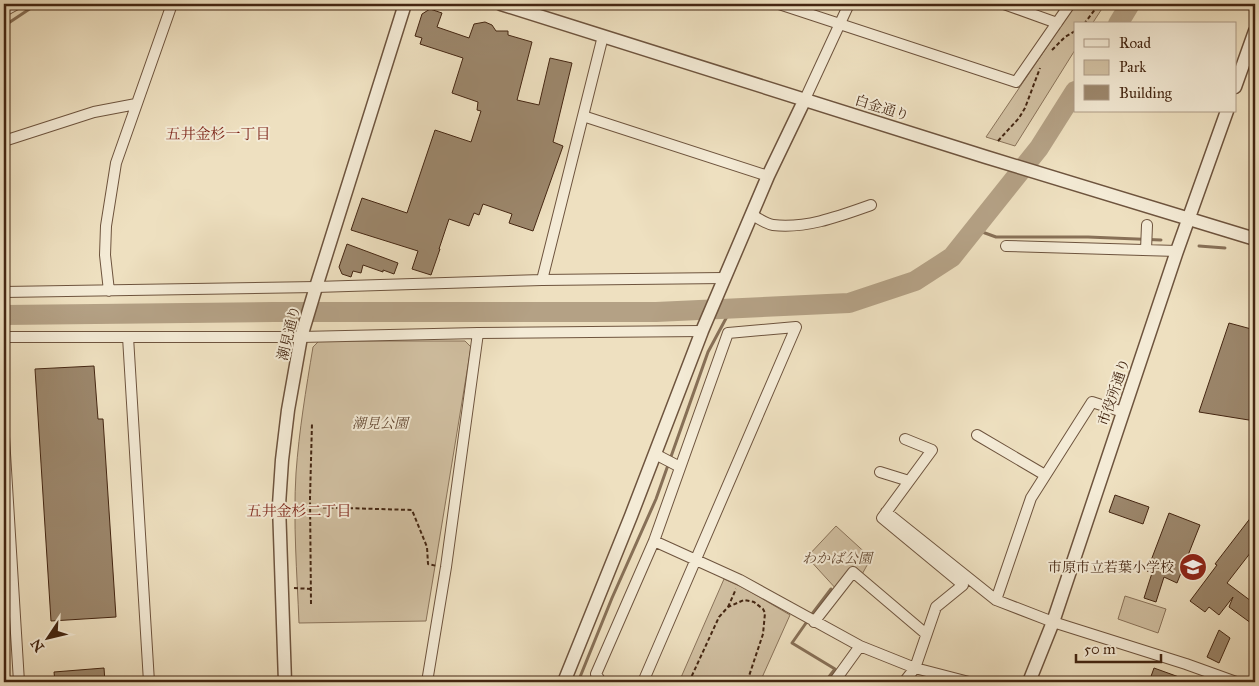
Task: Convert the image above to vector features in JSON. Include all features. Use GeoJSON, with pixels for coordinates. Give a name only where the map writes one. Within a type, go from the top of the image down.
{"type":"FeatureCollection","features":[{"type":"Feature","properties":{"kind":"street"},"geometry":{"type":"LineString","coordinates":[[4,11],[17,4]]}},
{"type":"Feature","properties":{"kind":"street"},"geometry":{"type":"LineString","coordinates":[[108,291],[105,255],[106,226],[116,163],[172,4]]}},
{"type":"Feature","properties":{"kind":"street","name":"潮見通り"},"geometry":{"type":"LineString","coordinates":[[285,682],[279,505],[288,410],[302,337],[316,287],[405,4]]}},
{"type":"Feature","properties":{"kind":"street","name":"白金通り"},"geometry":{"type":"LineString","coordinates":[[501,4],[1255,239]]}},
{"type":"Feature","properties":{"kind":"street"},"geometry":{"type":"LineString","coordinates":[[779,4],[1016,82],[1070,4]]}},
{"type":"Feature","properties":{"kind":"street"},"geometry":{"type":"LineString","coordinates":[[564,682],[724,278],[768,176],[850,4]]}},
{"type":"Feature","properties":{"kind":"street"},"geometry":{"type":"LineString","coordinates":[[1004,4],[1057,23]]}},
{"type":"Feature","properties":{"kind":"street"},"geometry":{"type":"LineString","coordinates":[[1236,84],[1255,31]]}},
{"type":"Feature","properties":{"kind":"street"},"geometry":{"type":"LineString","coordinates":[[542,280],[604,36]]}},
{"type":"Feature","properties":{"kind":"street"},"geometry":{"type":"LineString","coordinates":[[4,141],[94,112],[136,104]]}},
{"type":"Feature","properties":{"kind":"street","name":"市役所通り"},"geometry":{"type":"LineString","coordinates":[[1029,682],[1053,622],[1177,251],[1227,112]]}},
{"type":"Feature","properties":{"kind":"street"},"geometry":{"type":"LineString","coordinates":[[583,116],[768,176]]}},
{"type":"Feature","properties":{"kind":"street"},"geometry":{"type":"LineString","coordinates":[[752,215],[771,225],[797,225],[830,219],[871,205]]}},
{"type":"Feature","properties":{"kind":"street"},"geometry":{"type":"LineString","coordinates":[[1146,250],[1147,225]]}},
{"type":"Feature","properties":{"kind":"street"},"geometry":{"type":"LineString","coordinates":[[1006,246],[1177,251]]}},
{"type":"Feature","properties":{"kind":"street"},"geometry":{"type":"LineString","coordinates":[[4,292],[316,287],[542,280],[724,278]]}},
{"type":"Feature","properties":{"kind":"street"},"geometry":{"type":"LineString","coordinates":[[601,682],[596,674],[654,541],[728,333],[796,328],[697,561],[643,682]]}},
{"type":"Feature","properties":{"kind":"street"},"geometry":{"type":"LineString","coordinates":[[4,338],[302,337],[702,331]]}},
{"type":"Feature","properties":{"kind":"street"},"geometry":{"type":"LineString","coordinates":[[427,682],[446,567],[478,333]]}},
{"type":"Feature","properties":{"kind":"street"},"geometry":{"type":"LineString","coordinates":[[128,337],[149,682]]}},
{"type":"Feature","properties":{"kind":"street"},"geometry":{"type":"LineString","coordinates":[[996,600],[1031,498],[1092,402],[1123,412]]}},
{"type":"Feature","properties":{"kind":"street"},"geometry":{"type":"LineString","coordinates":[[977,435],[1045,475]]}},
{"type":"Feature","properties":{"kind":"street"},"geometry":{"type":"LineString","coordinates":[[4,437],[19,682]]}},
{"type":"Feature","properties":{"kind":"street"},"geometry":{"type":"LineString","coordinates":[[904,439],[932,450],[882,518],[962,585],[936,607],[914,668],[904,682]]}},
{"type":"Feature","properties":{"kind":"street"},"geometry":{"type":"LineString","coordinates":[[655,454],[680,467]]}},
{"type":"Feature","properties":{"kind":"street"},"geometry":{"type":"LineString","coordinates":[[880,472],[909,481]]}},
{"type":"Feature","properties":{"kind":"street"},"geometry":{"type":"LineString","coordinates":[[886,512],[996,600],[1053,622],[1186,664],[1236,682]]}},
{"type":"Feature","properties":{"kind":"street"},"geometry":{"type":"LineString","coordinates":[[654,541],[740,580],[860,646],[914,668],[969,682]]}},
{"type":"Feature","properties":{"kind":"street"},"geometry":{"type":"LineString","coordinates":[[814,622],[853,572],[926,634]]}},
{"type":"Feature","properties":{"kind":"street"},"geometry":{"type":"LineString","coordinates":[[834,682],[860,646]]}},
{"type":"Feature","properties":{"kind":"path"},"geometry":{"type":"LineString","coordinates":[[1086,22],[1099,4]]}},
{"type":"Feature","properties":{"kind":"path"},"geometry":{"type":"LineString","coordinates":[[1051,52],[1074,31]]}},
{"type":"Feature","properties":{"kind":"path"},"geometry":{"type":"LineString","coordinates":[[998,141],[1019,118],[1025,108],[1042,64]]}},
{"type":"Feature","properties":{"kind":"path"},"geometry":{"type":"LineString","coordinates":[[311,604],[310,507],[312,423]]}},
{"type":"Feature","properties":{"kind":"path"},"geometry":{"type":"LineString","coordinates":[[310,507],[412,510],[426,547],[428,564],[446,567]]}},
{"type":"Feature","properties":{"kind":"path"},"geometry":{"type":"LineString","coordinates":[[689,682],[718,617],[728,607],[740,580]]}},
{"type":"Feature","properties":{"kind":"path"},"geometry":{"type":"LineString","coordinates":[[282,588],[312,589]]}},
{"type":"Feature","properties":{"kind":"path"},"geometry":{"type":"LineString","coordinates":[[728,607],[744,600],[754,602],[765,613],[763,634],[747,682]]}},
{"type":"Feature","properties":{"kind":"green space"},"geometry":{"type":"Polygon","coordinates":[[[1076,4],[1105,4],[1093,22],[1074,22],[1074,52],[1015,146],[986,137],[1076,4]]]}},
{"type":"Feature","properties":{"kind":"green space","name":"潮見公園"},"geometry":{"type":"Polygon","coordinates":[[[319,341],[465,341],[471,347],[426,621],[299,623],[295,529],[296,473],[313,347],[319,341]]]}},
{"type":"Feature","properties":{"kind":"green space","name":"わかば公園"},"geometry":{"type":"Polygon","coordinates":[[[836,526],[871,558],[860,578],[853,572],[838,591],[807,557],[836,526]]]}},
{"type":"Feature","properties":{"kind":"green space"},"geometry":{"type":"Polygon","coordinates":[[[724,579],[744,588],[790,615],[760,682],[679,682],[724,579]]]}},
{"type":"Feature","properties":{"kind":"green space"},"geometry":{"type":"Polygon","coordinates":[[[1125,596],[1166,609],[1158,633],[1118,619],[1125,596]]]}},
{"type":"Feature","properties":{"kind":"building"},"geometry":{"type":"Polygon","coordinates":[[[430,9],[442,13],[437,27],[469,38],[474,24],[485,22],[492,25],[496,31],[508,31],[508,35],[532,42],[517,100],[539,105],[550,58],[572,63],[553,142],[563,146],[533,231],[509,223],[512,214],[483,204],[479,215],[474,213],[469,226],[449,219],[431,275],[412,269],[418,251],[351,230],[362,198],[407,213],[435,130],[471,142],[481,111],[477,110],[478,102],[452,93],[463,58],[420,44],[422,38],[415,36],[422,14],[430,9]]]}},
{"type":"Feature","properties":{"kind":"building"},"geometry":{"type":"Polygon","coordinates":[[[347,244],[398,263],[394,274],[363,265],[361,273],[353,271],[351,277],[342,274],[339,267],[347,244]]]}},
{"type":"Feature","properties":{"kind":"building"},"geometry":{"type":"Polygon","coordinates":[[[1229,323],[1255,330],[1255,421],[1199,412],[1229,323]]]}},
{"type":"Feature","properties":{"kind":"building"},"geometry":{"type":"Polygon","coordinates":[[[94,366],[98,419],[103,419],[116,617],[51,621],[35,369],[94,366]]]}},
{"type":"Feature","properties":{"kind":"building"},"geometry":{"type":"Polygon","coordinates":[[[1115,495],[1149,507],[1143,524],[1109,512],[1115,495]]]}},
{"type":"Feature","properties":{"kind":"building"},"geometry":{"type":"Polygon","coordinates":[[[1255,512],[1255,556],[1251,552],[1227,583],[1255,604],[1255,626],[1229,607],[1233,597],[1219,615],[1209,607],[1205,612],[1190,601],[1217,565],[1215,564],[1255,512]]]}},
{"type":"Feature","properties":{"kind":"building"},"geometry":{"type":"Polygon","coordinates":[[[1169,513],[1200,525],[1177,583],[1164,577],[1156,602],[1144,598],[1152,573],[1147,571],[1169,513]]]}},
{"type":"Feature","properties":{"kind":"building"},"geometry":{"type":"Polygon","coordinates":[[[1219,630],[1230,638],[1219,663],[1207,657],[1219,630]]]}},
{"type":"Feature","properties":{"kind":"building"},"geometry":{"type":"Polygon","coordinates":[[[104,668],[105,682],[55,682],[54,672],[104,668]]]}},
{"type":"Feature","properties":{"kind":"building"},"geometry":{"type":"Polygon","coordinates":[[[1154,668],[1190,681],[1190,682],[1149,682],[1154,668]]]}},
{"type":"Feature","properties":{"kind":"waterway"},"geometry":{"type":"LineString","coordinates":[[4,26],[37,4]]}},
{"type":"Feature","properties":{"kind":"waterway"},"geometry":{"type":"LineString","coordinates":[[1119,22],[1130,4]]}},
{"type":"Feature","properties":{"kind":"waterway"},"geometry":{"type":"LineString","coordinates":[[4,315],[274,312],[656,312],[849,303],[915,281],[952,257],[1039,148],[1074,93]]}},
{"type":"Feature","properties":{"kind":"waterway"},"geometry":{"type":"LineString","coordinates":[[974,229],[996,237],[1088,237],[1161,240]]}},
{"type":"Feature","properties":{"kind":"waterway"},"geometry":{"type":"LineString","coordinates":[[1199,246],[1225,248]]}},
{"type":"Feature","properties":{"kind":"waterway"},"geometry":{"type":"LineString","coordinates":[[578,682],[612,598],[656,499],[708,352],[731,309]]}},
{"type":"Feature","properties":{"kind":"waterway"},"geometry":{"type":"LineString","coordinates":[[812,614],[831,589]]}},
{"type":"Feature","properties":{"kind":"waterway"},"geometry":{"type":"LineString","coordinates":[[806,623],[792,643],[835,669],[825,682]]}},
{"type":"Feature","properties":{"kind":"place","name":"市原市立若葉小学校"},"geometry":{"type":"Point","coordinates":[1193,567]}},
{"type":"Feature","properties":{"kind":"district","name":"五井金杉一丁目"},"geometry":{"type":"Point","coordinates":[218,134]}},
{"type":"Feature","properties":{"kind":"district","name":"五井金杉二丁目"},"geometry":{"type":"Point","coordinates":[299,511]}}]}
